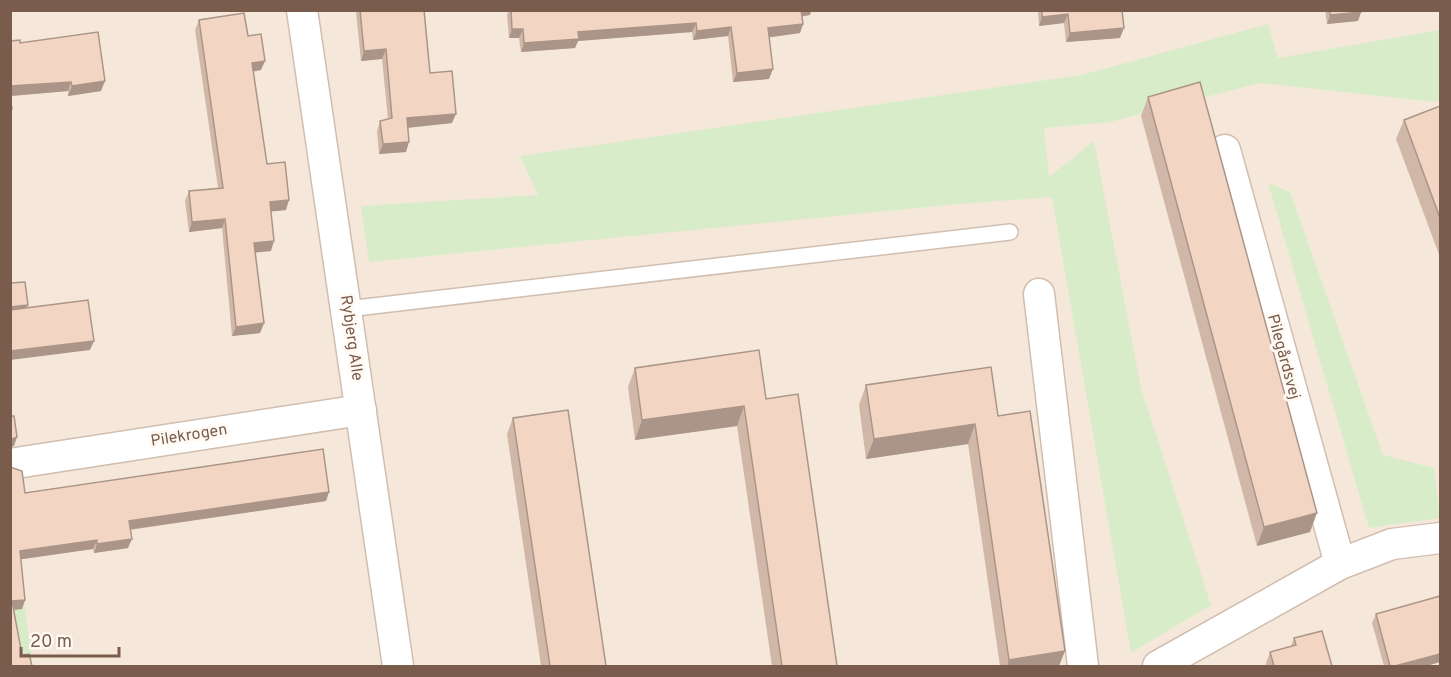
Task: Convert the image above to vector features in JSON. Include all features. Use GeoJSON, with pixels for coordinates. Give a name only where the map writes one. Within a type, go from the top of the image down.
{"type":"FeatureCollection","features":[{"type":"Feature","properties":{"kind":"street","name":"Rybjerg Alle"},"geometry":{"type":"LineString","coordinates":[[302,10],[398,666]]}},
{"type":"Feature","properties":{"kind":"street","name":"Pilegårdsvej"},"geometry":{"type":"LineString","coordinates":[[1226,150],[1340,564]]}},
{"type":"Feature","properties":{"kind":"street"},"geometry":{"type":"LineString","coordinates":[[1039,294],[1083,666]]}},
{"type":"Feature","properties":{"kind":"street","name":"Pilekrogen"},"geometry":{"type":"LineString","coordinates":[[16,463],[361,410]]}},
{"type":"Feature","properties":{"kind":"street"},"geometry":{"type":"LineString","coordinates":[[1158,666],[1340,564],[1392,544],[1440,538]]}},
{"type":"Feature","properties":{"kind":"lane"},"geometry":{"type":"LineString","coordinates":[[346,309],[1010,232]]}},
{"type":"Feature","properties":{"kind":"shaded area"},"geometry":{"type":"Polygon","coordinates":[[[10,11],[1440,11],[1440,666],[33,666],[10,509],[10,11]]]}},
{"type":"Feature","properties":{"kind":"green space"},"geometry":{"type":"Polygon","coordinates":[[[1268,24],[1278,58],[1440,30],[1440,99],[1436,102],[1260,83],[1110,122],[1044,128],[1049,177],[1094,141],[1141,388],[1211,605],[1131,653],[1052,197],[958,204],[369,262],[361,206],[538,195],[520,156],[1082,75],[1268,24]]]}},
{"type":"Feature","properties":{"kind":"green space"},"geometry":{"type":"Polygon","coordinates":[[[1268,183],[1290,192],[1383,455],[1434,468],[1440,518],[1369,528],[1268,183]]]}},
{"type":"Feature","properties":{"kind":"green space"},"geometry":{"type":"Polygon","coordinates":[[[11,509],[33,666],[11,666],[11,509]]]}},
{"type":"Feature","properties":{"kind":"building"},"geometry":{"type":"Polygon","coordinates":[[[360,10],[424,10],[430,73],[452,71],[456,114],[407,118],[409,142],[383,144],[380,121],[392,118],[386,49],[364,51],[360,10]]]}},
{"type":"Feature","properties":{"kind":"building"},"geometry":{"type":"Polygon","coordinates":[[[511,10],[801,10],[803,24],[768,28],[773,69],[737,73],[731,27],[697,31],[696,23],[578,32],[579,39],[524,43],[523,29],[512,29],[511,10]]]}},
{"type":"Feature","properties":{"kind":"building"},"geometry":{"type":"Polygon","coordinates":[[[1042,10],[1122,10],[1124,28],[1070,33],[1068,14],[1042,17],[1042,10]]]}},
{"type":"Feature","properties":{"kind":"building"},"geometry":{"type":"Polygon","coordinates":[[[1330,10],[1361,10],[1361,12],[1330,15],[1330,10]]]}},
{"type":"Feature","properties":{"kind":"building"},"geometry":{"type":"Polygon","coordinates":[[[244,13],[248,36],[261,34],[265,61],[252,63],[267,164],[285,162],[289,200],[270,202],[274,241],[254,243],[264,323],[236,327],[225,219],[192,222],[189,191],[223,188],[199,20],[244,13]]]}},
{"type":"Feature","properties":{"kind":"building"},"geometry":{"type":"Polygon","coordinates":[[[98,32],[105,81],[72,86],[71,82],[10,86],[10,41],[20,40],[20,43],[98,32]]]}},
{"type":"Feature","properties":{"kind":"building"},"geometry":{"type":"Polygon","coordinates":[[[1200,82],[1317,513],[1264,527],[1148,97],[1200,82]]]}},
{"type":"Feature","properties":{"kind":"building"},"geometry":{"type":"Polygon","coordinates":[[[1440,106],[1440,218],[1404,120],[1440,106]]]}},
{"type":"Feature","properties":{"kind":"building"},"geometry":{"type":"Polygon","coordinates":[[[25,282],[28,305],[10,307],[10,283],[25,282]]]}},
{"type":"Feature","properties":{"kind":"building"},"geometry":{"type":"Polygon","coordinates":[[[88,300],[94,341],[10,351],[10,310],[88,300]]]}},
{"type":"Feature","properties":{"kind":"building"},"geometry":{"type":"Polygon","coordinates":[[[759,350],[766,399],[798,394],[837,666],[782,666],[744,406],[642,420],[635,368],[759,350]]]}},
{"type":"Feature","properties":{"kind":"building"},"geometry":{"type":"Polygon","coordinates":[[[991,367],[998,416],[1030,411],[1065,651],[1009,660],[975,424],[874,439],[866,385],[991,367]]]}},
{"type":"Feature","properties":{"kind":"building"},"geometry":{"type":"Polygon","coordinates":[[[568,410],[606,666],[550,666],[513,418],[568,410]]]}},
{"type":"Feature","properties":{"kind":"building"},"geometry":{"type":"Polygon","coordinates":[[[10,416],[14,416],[17,437],[10,440],[10,416]]]}},
{"type":"Feature","properties":{"kind":"building"},"geometry":{"type":"Polygon","coordinates":[[[323,449],[329,492],[129,521],[132,539],[97,544],[97,540],[20,551],[25,600],[12,601],[22,655],[29,654],[32,666],[10,666],[10,467],[22,471],[25,493],[323,449]]]}},
{"type":"Feature","properties":{"kind":"building"},"geometry":{"type":"Polygon","coordinates":[[[1440,596],[1440,654],[1390,666],[1376,614],[1440,596]]]}},
{"type":"Feature","properties":{"kind":"building"},"geometry":{"type":"Polygon","coordinates":[[[1322,631],[1332,666],[1274,666],[1270,652],[1296,645],[1294,638],[1322,631]]]}}]}
